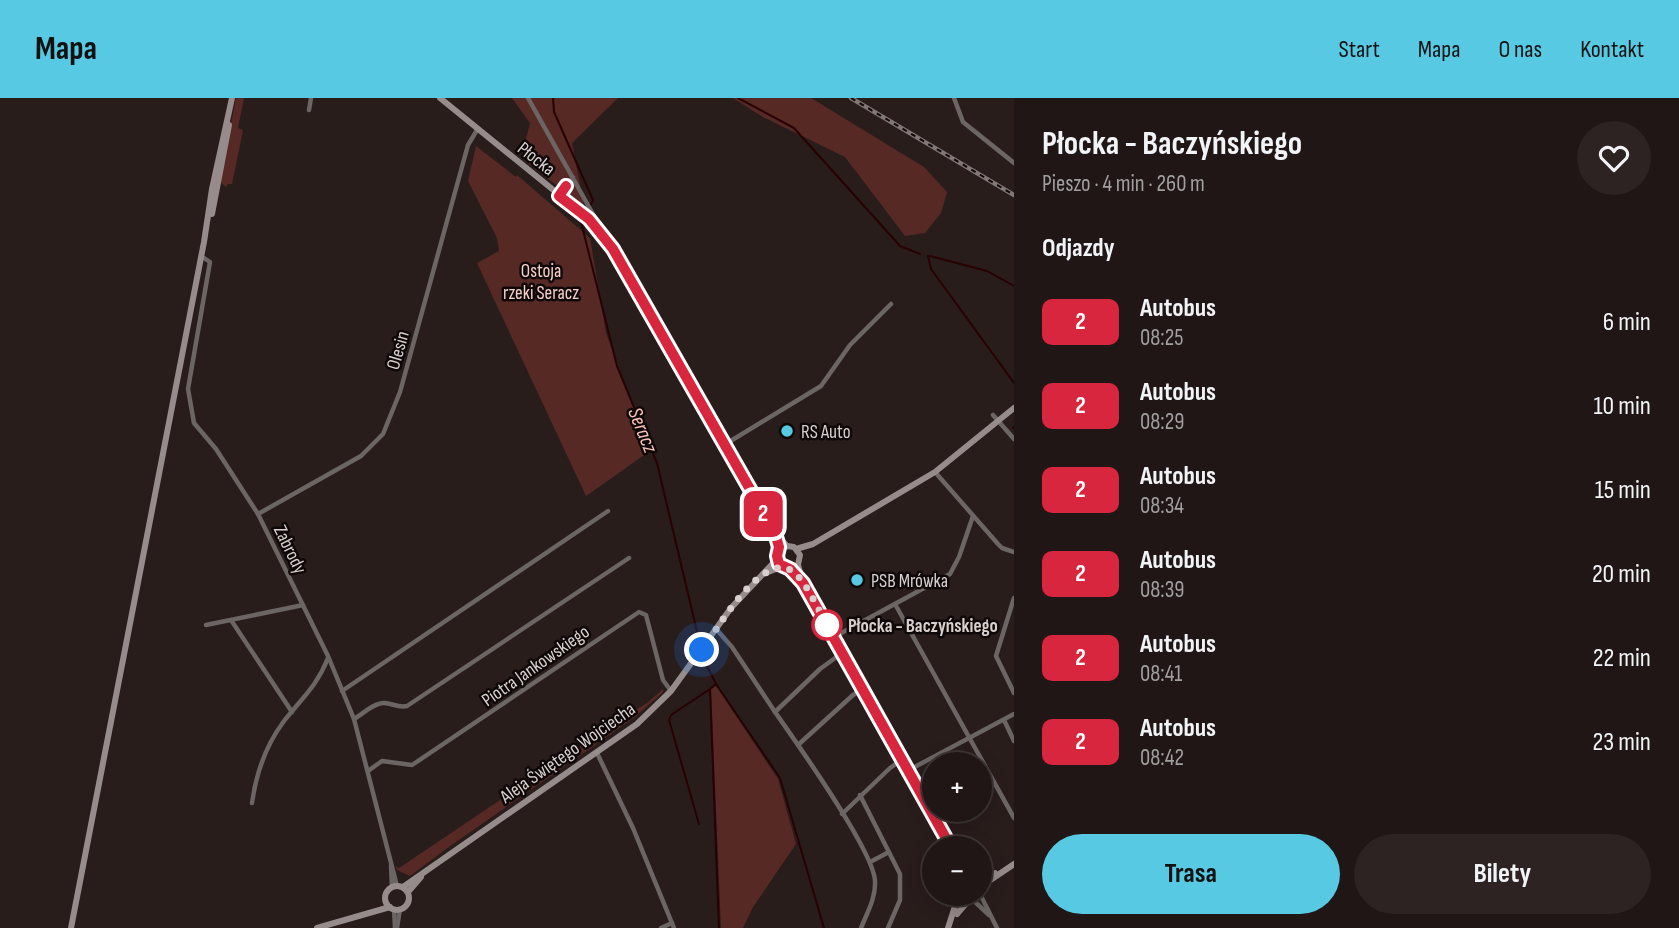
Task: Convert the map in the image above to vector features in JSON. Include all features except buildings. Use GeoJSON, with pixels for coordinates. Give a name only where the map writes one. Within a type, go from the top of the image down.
{"type":"FeatureCollection","features":[{"type":"Feature","properties":{"kind":"street"},"geometry":{"type":"LineString","coordinates":[[71,928],[201,256],[217,190],[232,98]]}},
{"type":"Feature","properties":{"kind":"street"},"geometry":{"type":"LineString","coordinates":[[309,110],[311,98]]}},
{"type":"Feature","properties":{"kind":"street"},"geometry":{"type":"LineString","coordinates":[[528,98],[605,236]]}},
{"type":"Feature","properties":{"kind":"street"},"geometry":{"type":"LineString","coordinates":[[954,98],[963,122],[1014,163]]}},
{"type":"Feature","properties":{"kind":"street","name":"Płocka"},"geometry":{"type":"LineString","coordinates":[[440,99],[589,219],[605,236],[775,533],[787,546]]}},
{"type":"Feature","properties":{"kind":"street","name":"Olesin"},"geometry":{"type":"LineString","coordinates":[[258,514],[361,456],[383,434],[400,392],[468,145],[477,130]]}},
{"type":"Feature","properties":{"kind":"street"},"geometry":{"type":"LineString","coordinates":[[559,196],[573,177]]}},
{"type":"Feature","properties":{"kind":"street","name":"Zabrody"},"geometry":{"type":"LineString","coordinates":[[201,256],[210,262],[188,389],[194,423],[216,449],[258,514],[328,656],[354,719],[391,864],[400,888]]}},
{"type":"Feature","properties":{"kind":"street"},"geometry":{"type":"LineString","coordinates":[[724,445],[821,386],[850,345],[891,304]]}},
{"type":"Feature","properties":{"kind":"street"},"geometry":{"type":"LineString","coordinates":[[798,552],[935,472],[1014,408]]}},
{"type":"Feature","properties":{"kind":"street"},"geometry":{"type":"LineString","coordinates":[[992,415],[1014,439]]}},
{"type":"Feature","properties":{"kind":"street"},"geometry":{"type":"LineString","coordinates":[[935,472],[1002,548],[1014,552]]}},
{"type":"Feature","properties":{"kind":"street"},"geometry":{"type":"LineString","coordinates":[[342,691],[608,511]]}},
{"type":"Feature","properties":{"kind":"street"},"geometry":{"type":"LineString","coordinates":[[834,637],[950,574],[973,516]]}},
{"type":"Feature","properties":{"kind":"street","name":"Płocka"},"geometry":{"type":"LineString","coordinates":[[775,533],[780,550]]}},
{"type":"Feature","properties":{"kind":"street"},"geometry":{"type":"LineString","coordinates":[[798,552],[787,546],[780,550],[777,559],[781,566],[790,569],[803,583],[946,836]]}},
{"type":"Feature","properties":{"kind":"street"},"geometry":{"type":"LineString","coordinates":[[798,552],[803,583]]}},
{"type":"Feature","properties":{"kind":"street"},"geometry":{"type":"LineString","coordinates":[[354,719],[379,704],[407,706],[629,558]]}},
{"type":"Feature","properties":{"kind":"street","name":"Aleja Świętego Wojciecha"},"geometry":{"type":"LineString","coordinates":[[400,888],[638,724],[671,691],[742,594],[777,559]]}},
{"type":"Feature","properties":{"kind":"street"},"geometry":{"type":"LineString","coordinates":[[790,569],[798,565]]}},
{"type":"Feature","properties":{"kind":"street","name":"Aleja Świętego Wojciecha"},"geometry":{"type":"LineString","coordinates":[[763,574],[781,566]]}},
{"type":"Feature","properties":{"kind":"street"},"geometry":{"type":"LineString","coordinates":[[1014,598],[996,656],[1014,693]]}},
{"type":"Feature","properties":{"kind":"street"},"geometry":{"type":"LineString","coordinates":[[895,604],[1014,818]]}},
{"type":"Feature","properties":{"kind":"street"},"geometry":{"type":"LineString","coordinates":[[206,625],[303,605]]}},
{"type":"Feature","properties":{"kind":"street","name":"Piotra Jankowskiego"},"geometry":{"type":"LineString","coordinates":[[368,771],[382,761],[412,765],[639,612],[646,615],[663,680],[671,691]]}},
{"type":"Feature","properties":{"kind":"street"},"geometry":{"type":"LineString","coordinates":[[231,620],[292,712]]}},
{"type":"Feature","properties":{"kind":"street"},"geometry":{"type":"LineString","coordinates":[[716,629],[722,633],[798,745],[870,862],[875,880],[873,900],[861,928]]}},
{"type":"Feature","properties":{"kind":"street"},"geometry":{"type":"LineString","coordinates":[[775,712],[820,669],[843,653]]}},
{"type":"Feature","properties":{"kind":"street"},"geometry":{"type":"LineString","coordinates":[[252,803],[262,759],[282,724],[320,677],[328,656]]}},
{"type":"Feature","properties":{"kind":"street"},"geometry":{"type":"LineString","coordinates":[[798,745],[863,689]]}},
{"type":"Feature","properties":{"kind":"street"},"geometry":{"type":"LineString","coordinates":[[909,770],[1014,714]]}},
{"type":"Feature","properties":{"kind":"street"},"geometry":{"type":"LineString","coordinates":[[1003,720],[1014,741]]}},
{"type":"Feature","properties":{"kind":"street"},"geometry":{"type":"LineString","coordinates":[[597,752],[633,828],[673,925],[661,928]]}},
{"type":"Feature","properties":{"kind":"street"},"geometry":{"type":"LineString","coordinates":[[842,814],[902,759]]}},
{"type":"Feature","properties":{"kind":"street"},"geometry":{"type":"LineString","coordinates":[[860,795],[900,874],[900,900],[888,928]]}},
{"type":"Feature","properties":{"kind":"street"},"geometry":{"type":"LineString","coordinates":[[870,862],[889,852]]}},
{"type":"Feature","properties":{"kind":"street"},"geometry":{"type":"LineString","coordinates":[[992,874],[1014,864]]}},
{"type":"Feature","properties":{"kind":"street"},"geometry":{"type":"LineString","coordinates":[[992,880],[1003,870]]}},
{"type":"Feature","properties":{"kind":"street"},"geometry":{"type":"LineString","coordinates":[[317,928],[368,911],[394,908],[408,903],[400,888],[387,892],[386,899],[368,911]]}},
{"type":"Feature","properties":{"kind":"street"},"geometry":{"type":"LineString","coordinates":[[386,899],[394,908],[396,928]]}},
{"type":"Feature","properties":{"kind":"street"},"geometry":{"type":"LineString","coordinates":[[950,924],[955,906]]}},
{"type":"Feature","properties":{"kind":"street"},"geometry":{"type":"LineString","coordinates":[[950,924],[966,906]]}},
{"type":"Feature","properties":{"kind":"street"},"geometry":{"type":"LineString","coordinates":[[978,906],[992,918]]}},
{"type":"Feature","properties":{"kind":"street"},"geometry":{"type":"LineString","coordinates":[[987,906],[997,928]]}},
{"type":"Feature","properties":{"kind":"green space"},"geometry":{"type":"Polygon","coordinates":[[[236,98],[244,98],[238,128],[243,130],[232,184],[226,187],[220,182],[236,98]]]}},
{"type":"Feature","properties":{"kind":"green space"},"geometry":{"type":"Polygon","coordinates":[[[512,98],[618,98],[572,143],[584,206],[521,158],[530,123],[512,98]]]}},
{"type":"Feature","properties":{"kind":"green space"},"geometry":{"type":"Polygon","coordinates":[[[733,98],[811,98],[924,167],[947,192],[941,213],[925,233],[905,236],[845,157],[763,117],[733,98]]]}},
{"type":"Feature","properties":{"kind":"green space","name":"Ostoja rzeki Seracz"},"geometry":{"type":"Polygon","coordinates":[[[476,146],[516,177],[517,175],[590,238],[606,333],[650,451],[586,496],[477,263],[499,251],[497,238],[468,181],[476,146]]]}},
{"type":"Feature","properties":{"kind":"green space"},"geometry":{"type":"Polygon","coordinates":[[[716,686],[778,779],[796,844],[753,907],[743,928],[721,928],[711,689],[716,686]]]}},
{"type":"Feature","properties":{"kind":"green space"},"geometry":{"type":"Polygon","coordinates":[[[663,689],[663,692],[635,717],[410,876],[397,870],[396,866],[399,868],[647,703],[663,689]]]}},
{"type":"Feature","properties":{"kind":"waterway","name":"Seracz"},"geometry":{"type":"LineString","coordinates":[[553,98],[554,112],[593,200],[588,210]]}},
{"type":"Feature","properties":{"kind":"waterway"},"geometry":{"type":"LineString","coordinates":[[738,98],[794,128],[900,246],[920,254]]}},
{"type":"Feature","properties":{"kind":"waterway","name":"Seracz"},"geometry":{"type":"LineString","coordinates":[[581,222],[617,366],[657,463],[699,640]]}},
{"type":"Feature","properties":{"kind":"waterway"},"geometry":{"type":"LineString","coordinates":[[928,256],[931,269],[1014,383]]}},
{"type":"Feature","properties":{"kind":"waterway"},"geometry":{"type":"LineString","coordinates":[[930,256],[987,271],[1014,286]]}},
{"type":"Feature","properties":{"kind":"waterway","name":"Seracz"},"geometry":{"type":"LineString","coordinates":[[706,664],[716,684],[780,778],[824,928]]}},
{"type":"Feature","properties":{"kind":"waterway"},"geometry":{"type":"LineString","coordinates":[[716,684],[710,689],[719,928]]}},
{"type":"Feature","properties":{"kind":"waterway"},"geometry":{"type":"LineString","coordinates":[[699,824],[669,720],[671,715],[710,689]]}},
{"type":"Feature","properties":{"kind":"railway"},"geometry":{"type":"LineString","coordinates":[[851,98],[1014,195]]}},
{"type":"Feature","properties":{"kind":"bus line","name":"2"},"geometry":{"type":"LineString","coordinates":[[566,186],[559,196],[589,219],[613,249],[775,533],[780,550],[777,556],[779,564],[790,569],[803,583],[945,836]]}},
{"type":"Feature","properties":{"kind":"place","name":"RS Auto"},"geometry":{"type":"Point","coordinates":[787,431]}},
{"type":"Feature","properties":{"kind":"place","name":"PSB Mrówka"},"geometry":{"type":"Point","coordinates":[857,580]}},
{"type":"Feature","properties":{"kind":"place","name":"Płocka - Baczyńskiego"},"geometry":{"type":"Point","coordinates":[827,625]}},
{"type":"Feature","properties":{"kind":"route"},"geometry":{"type":"LineString","coordinates":[[702,650],[750,585],[763,574],[781,566],[790,569],[803,583],[827,625]]}}]}
